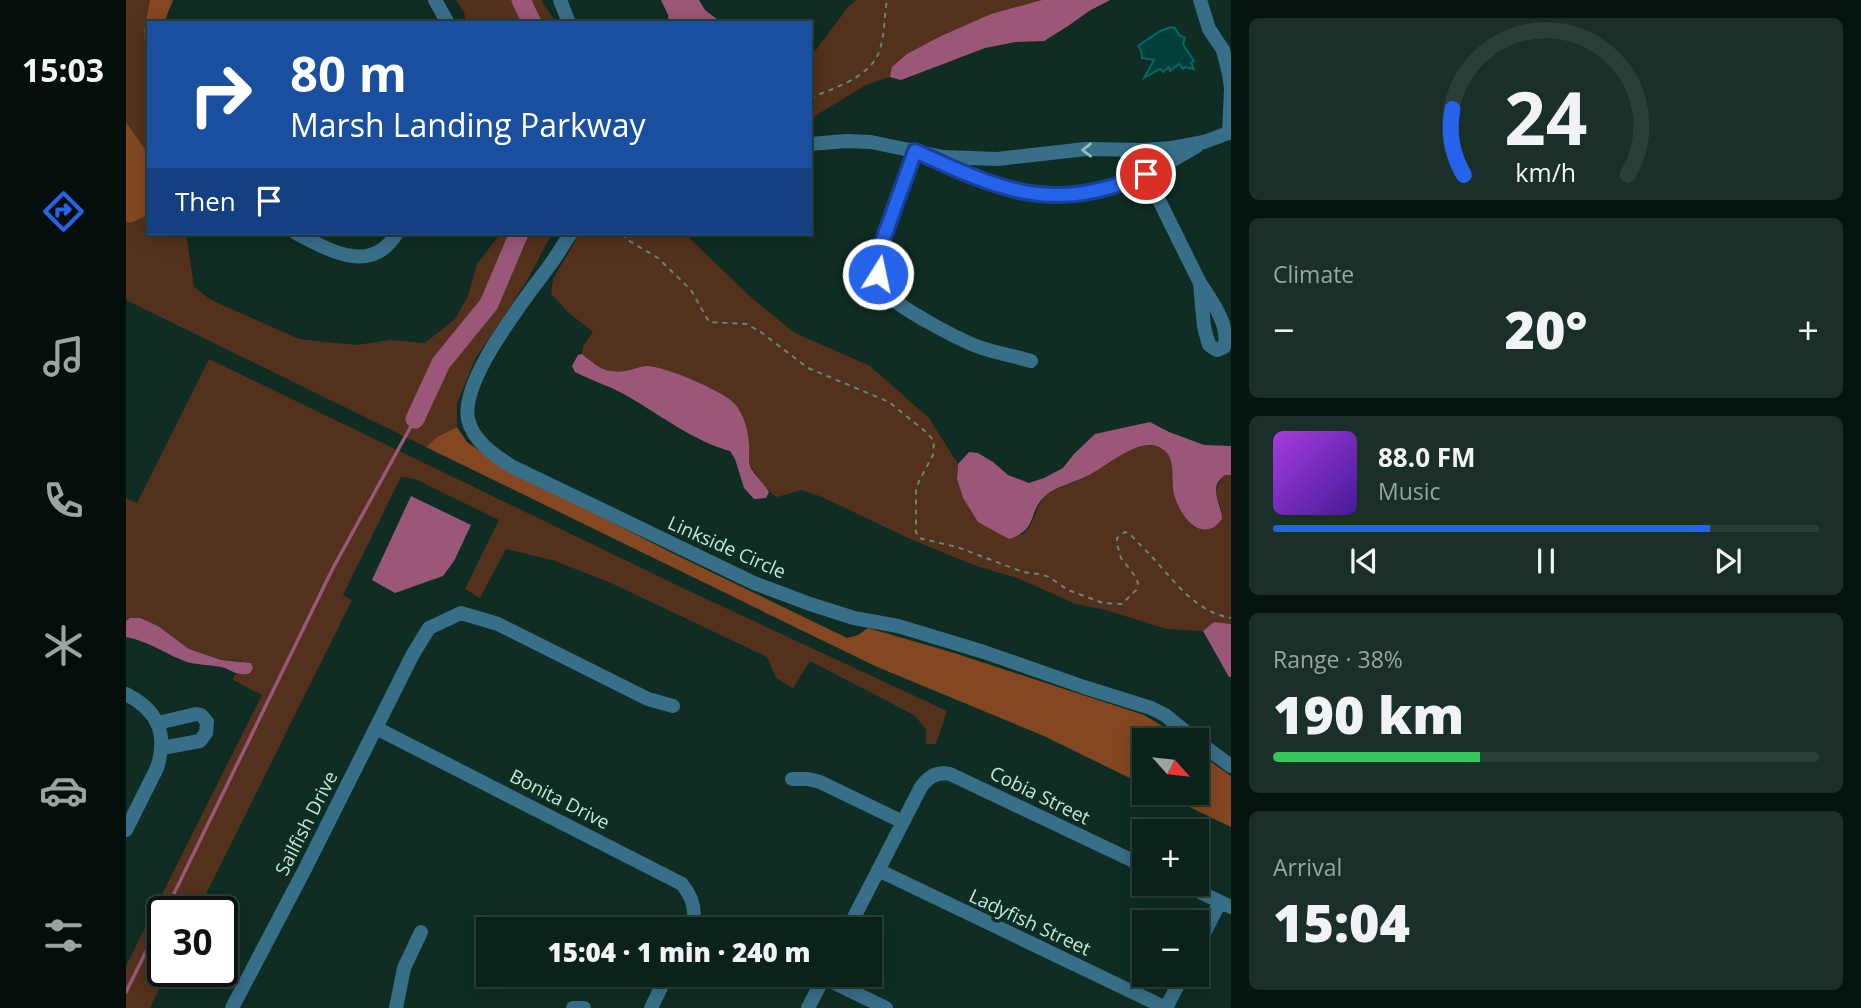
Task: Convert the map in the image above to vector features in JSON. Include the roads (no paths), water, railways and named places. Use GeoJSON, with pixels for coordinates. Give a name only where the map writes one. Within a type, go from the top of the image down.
{"type":"FeatureCollection","features":[{"type":"Feature","properties":{"kind":"street"},"geometry":{"type":"LineString","coordinates":[[435,0],[447,21]]}},
{"type":"Feature","properties":{"kind":"street"},"geometry":{"type":"LineString","coordinates":[[560,0],[568,21]]}},
{"type":"Feature","properties":{"kind":"street"},"geometry":{"type":"LineString","coordinates":[[812,144],[871,142],[943,157],[997,159],[1086,149],[1172,148],[1204,142],[1230,133],[1229,74],[1223,50],[1209,29],[1200,0]]}},
{"type":"Feature","properties":{"kind":"street"},"geometry":{"type":"LineString","coordinates":[[915,151],[996,186],[1039,195],[1084,194],[1107,189],[1146,174],[1204,142]]}},
{"type":"Feature","properties":{"kind":"street"},"geometry":{"type":"LineString","coordinates":[[1143,150],[1146,174],[1200,283]]}},
{"type":"Feature","properties":{"kind":"street"},"geometry":{"type":"LineString","coordinates":[[915,151],[879,251],[877,264],[880,283],[886,293],[903,307],[974,345],[1031,361]]}},
{"type":"Feature","properties":{"kind":"street"},"geometry":{"type":"LineString","coordinates":[[300,235],[334,253],[357,257],[386,246],[395,235]]}},
{"type":"Feature","properties":{"kind":"street","name":"Linkside Circle"},"geometry":{"type":"LineString","coordinates":[[570,235],[505,327],[468,401],[471,428],[498,457],[511,466],[754,583],[854,618],[898,626],[984,652],[1143,706],[1165,715],[1180,728]]}},
{"type":"Feature","properties":{"kind":"street","name":"Sailfish Drive"},"geometry":{"type":"LineString","coordinates":[[232,1008],[413,654],[429,628],[461,613],[498,624],[648,699],[673,706]]}},
{"type":"Feature","properties":{"kind":"street"},"geometry":{"type":"LineString","coordinates":[[126,694],[144,704],[158,723],[162,737],[157,768],[126,830]]}},
{"type":"Feature","properties":{"kind":"street"},"geometry":{"type":"LineString","coordinates":[[158,723],[196,713],[207,722],[206,733],[200,741],[162,748]]}},
{"type":"Feature","properties":{"kind":"street","name":"Bonita Drive"},"geometry":{"type":"LineString","coordinates":[[376,728],[681,884],[694,904],[694,917]]}},
{"type":"Feature","properties":{"kind":"street","name":"Linkside Circle"},"geometry":{"type":"LineString","coordinates":[[1209,751],[1231,766]]}},
{"type":"Feature","properties":{"kind":"street","name":"Cobia Street"},"geometry":{"type":"LineString","coordinates":[[903,822],[921,787],[938,773],[950,774],[1132,860]]}},
{"type":"Feature","properties":{"kind":"street"},"geometry":{"type":"LineString","coordinates":[[792,779],[820,782],[903,822],[854,917]]}},
{"type":"Feature","properties":{"kind":"street","name":"Ladyfish Street"},"geometry":{"type":"LineString","coordinates":[[878,870],[1166,1008]]}},
{"type":"Feature","properties":{"kind":"street"},"geometry":{"type":"LineString","coordinates":[[1208,896],[1226,905],[1209,930]]}},
{"type":"Feature","properties":{"kind":"street"},"geometry":{"type":"LineString","coordinates":[[396,1008],[404,968],[421,932]]}},
{"type":"Feature","properties":{"kind":"street"},"geometry":{"type":"LineString","coordinates":[[651,1008],[661,987]]}},
{"type":"Feature","properties":{"kind":"street"},"geometry":{"type":"LineString","coordinates":[[808,1008],[818,987]]}},
{"type":"Feature","properties":{"kind":"street"},"geometry":{"type":"LineString","coordinates":[[845,987],[886,1008]]}},
{"type":"Feature","properties":{"kind":"street"},"geometry":{"type":"LineString","coordinates":[[1166,1008],[1177,987]]}},
{"type":"Feature","properties":{"kind":"street"},"geometry":{"type":"LineString","coordinates":[[572,1008],[584,1008]]}},
{"type":"Feature","properties":{"kind":"waterway"},"geometry":{"type":"LineString","coordinates":[[521,0],[531,21]]}},
{"type":"Feature","properties":{"kind":"waterway"},"geometry":{"type":"LineString","coordinates":[[415,419],[441,363],[489,304],[518,235]]}},
{"type":"Feature","properties":{"kind":"waterway"},"geometry":{"type":"LineString","coordinates":[[173,896],[333,568],[415,419]]}},
{"type":"Feature","properties":{"kind":"waterway"},"geometry":{"type":"LineString","coordinates":[[126,992],[147,949]]}}]}
